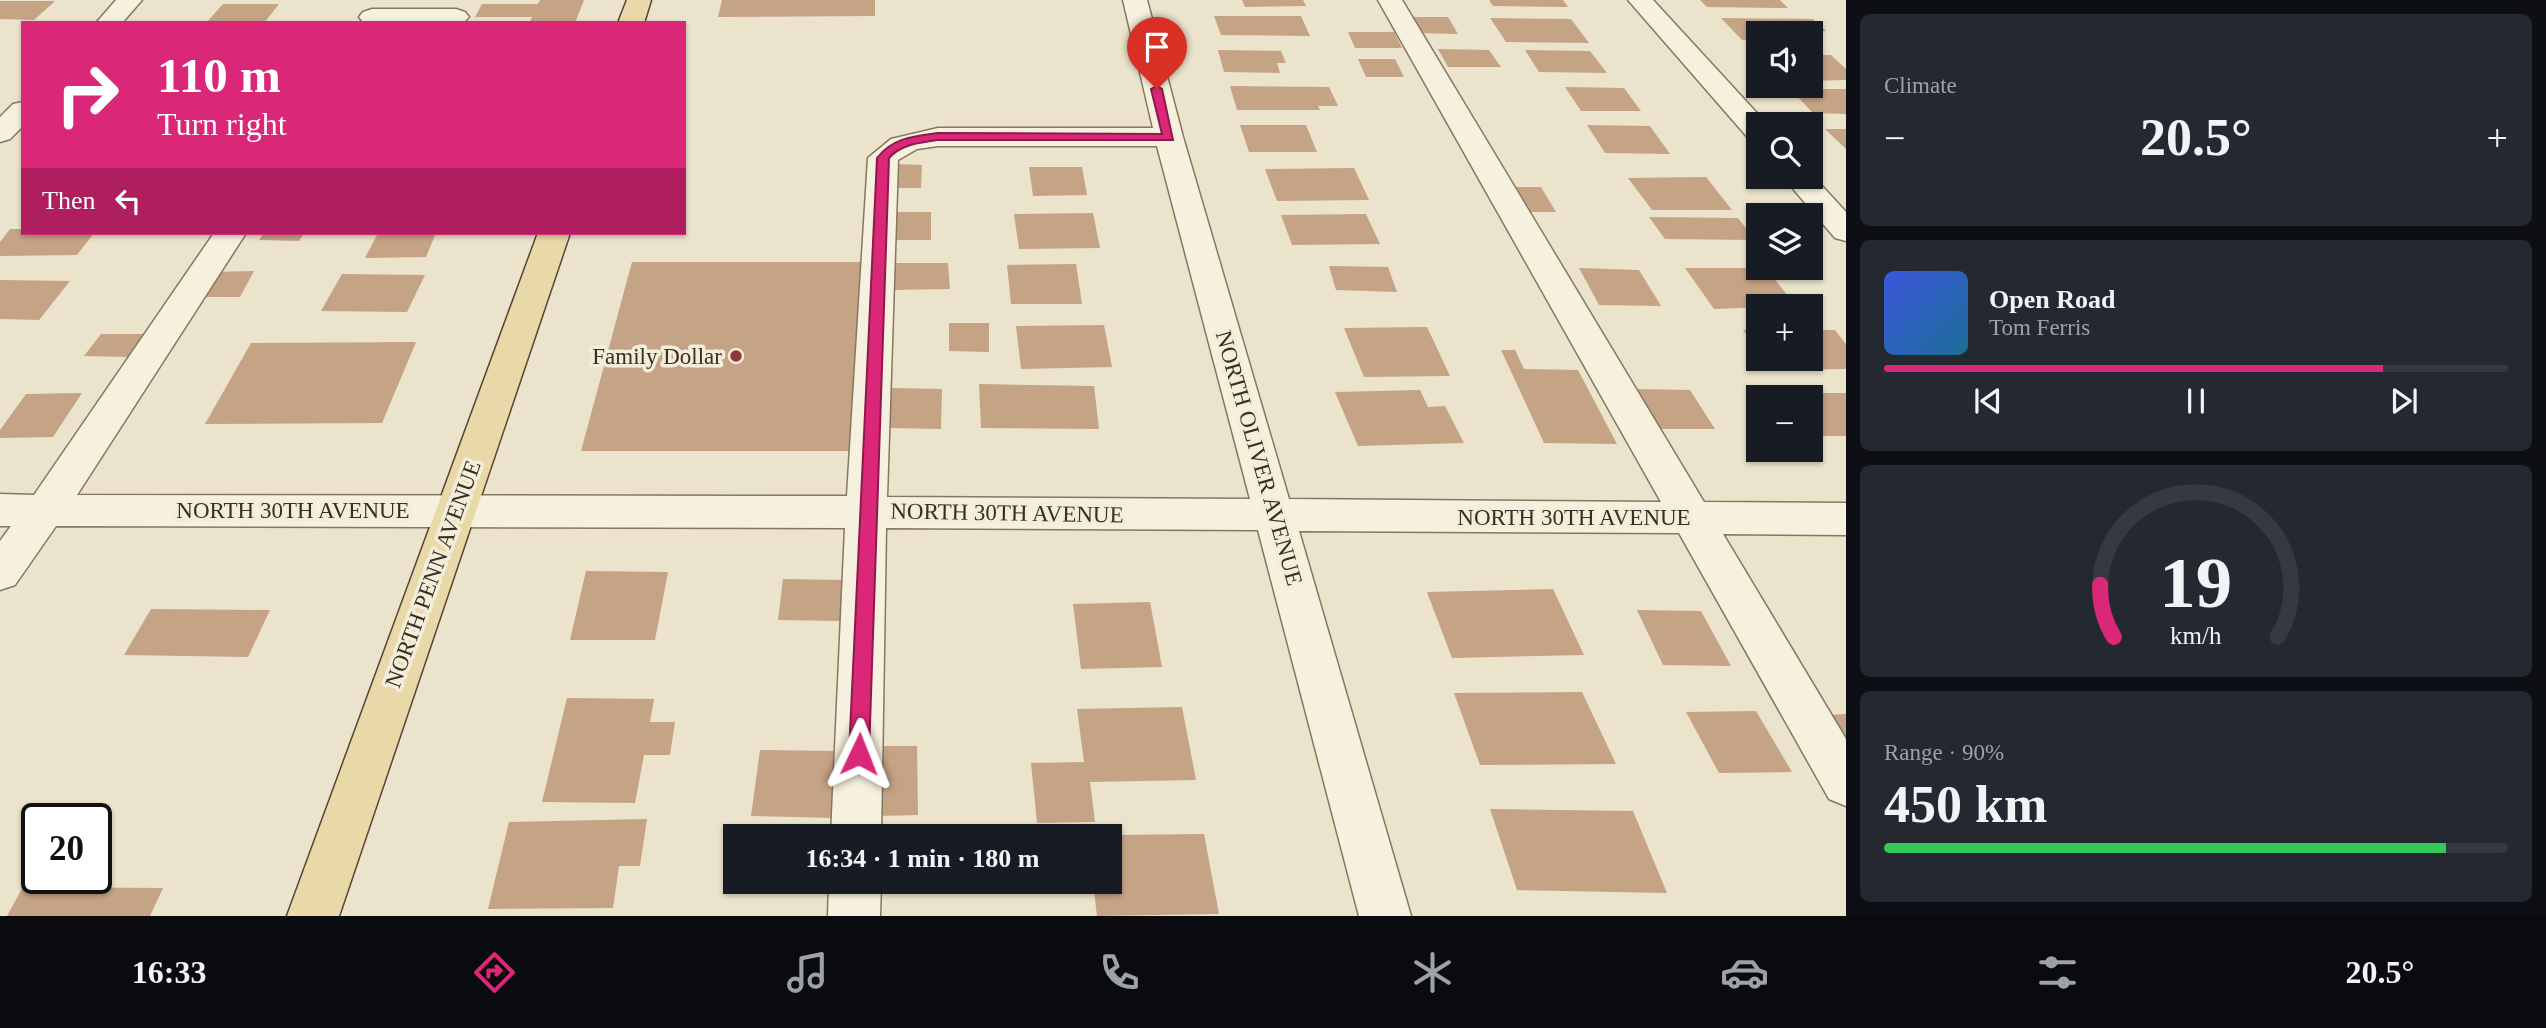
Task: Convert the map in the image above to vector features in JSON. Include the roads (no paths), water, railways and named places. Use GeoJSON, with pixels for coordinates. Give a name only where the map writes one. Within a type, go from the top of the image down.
{"type":"FeatureCollection","features":[{"type":"Feature","properties":{"kind":"main road"},"geometry":{"type":"LineString","coordinates":[[632,21],[639,0]]}},
{"type":"Feature","properties":{"kind":"main road","name":"NORTH PENN AVENUE"},"geometry":{"type":"LineString","coordinates":[[313,916],[553,235]]}},
{"type":"Feature","properties":{"kind":"street"},"geometry":{"type":"LineString","coordinates":[[110,21],[130,0]]}},
{"type":"Feature","properties":{"kind":"street","name":"NORTH OLIVER AVENUE"},"geometry":{"type":"LineString","coordinates":[[1135,0],[1169,137],[1385,916]]}},
{"type":"Feature","properties":{"kind":"street"},"geometry":{"type":"LineString","coordinates":[[1390,0],[1846,783]]}},
{"type":"Feature","properties":{"kind":"street"},"geometry":{"type":"LineString","coordinates":[[1640,0],[1746,118]]}},
{"type":"Feature","properties":{"kind":"street"},"geometry":{"type":"LineString","coordinates":[[374,13],[456,17]]}},
{"type":"Feature","properties":{"kind":"street"},"geometry":{"type":"LineString","coordinates":[[0,133],[21,112]]}},
{"type":"Feature","properties":{"kind":"street"},"geometry":{"type":"LineString","coordinates":[[856,824],[866,512],[883,158],[892,148],[911,141],[937,137],[1169,137]]}},
{"type":"Feature","properties":{"kind":"street"},"geometry":{"type":"LineString","coordinates":[[1809,189],[1846,231]]}},
{"type":"Feature","properties":{"kind":"street"},"geometry":{"type":"LineString","coordinates":[[0,573],[229,235]]}},
{"type":"Feature","properties":{"kind":"street","name":"NORTH 30TH AVENUE"},"geometry":{"type":"LineString","coordinates":[[0,510],[866,512],[1846,519]]}},
{"type":"Feature","properties":{"kind":"street"},"geometry":{"type":"LineString","coordinates":[[854,916],[855,894]]}},
{"type":"Feature","properties":{"kind":"place","name":"Family Dollar"},"geometry":{"type":"Point","coordinates":[736,356]}}]}
